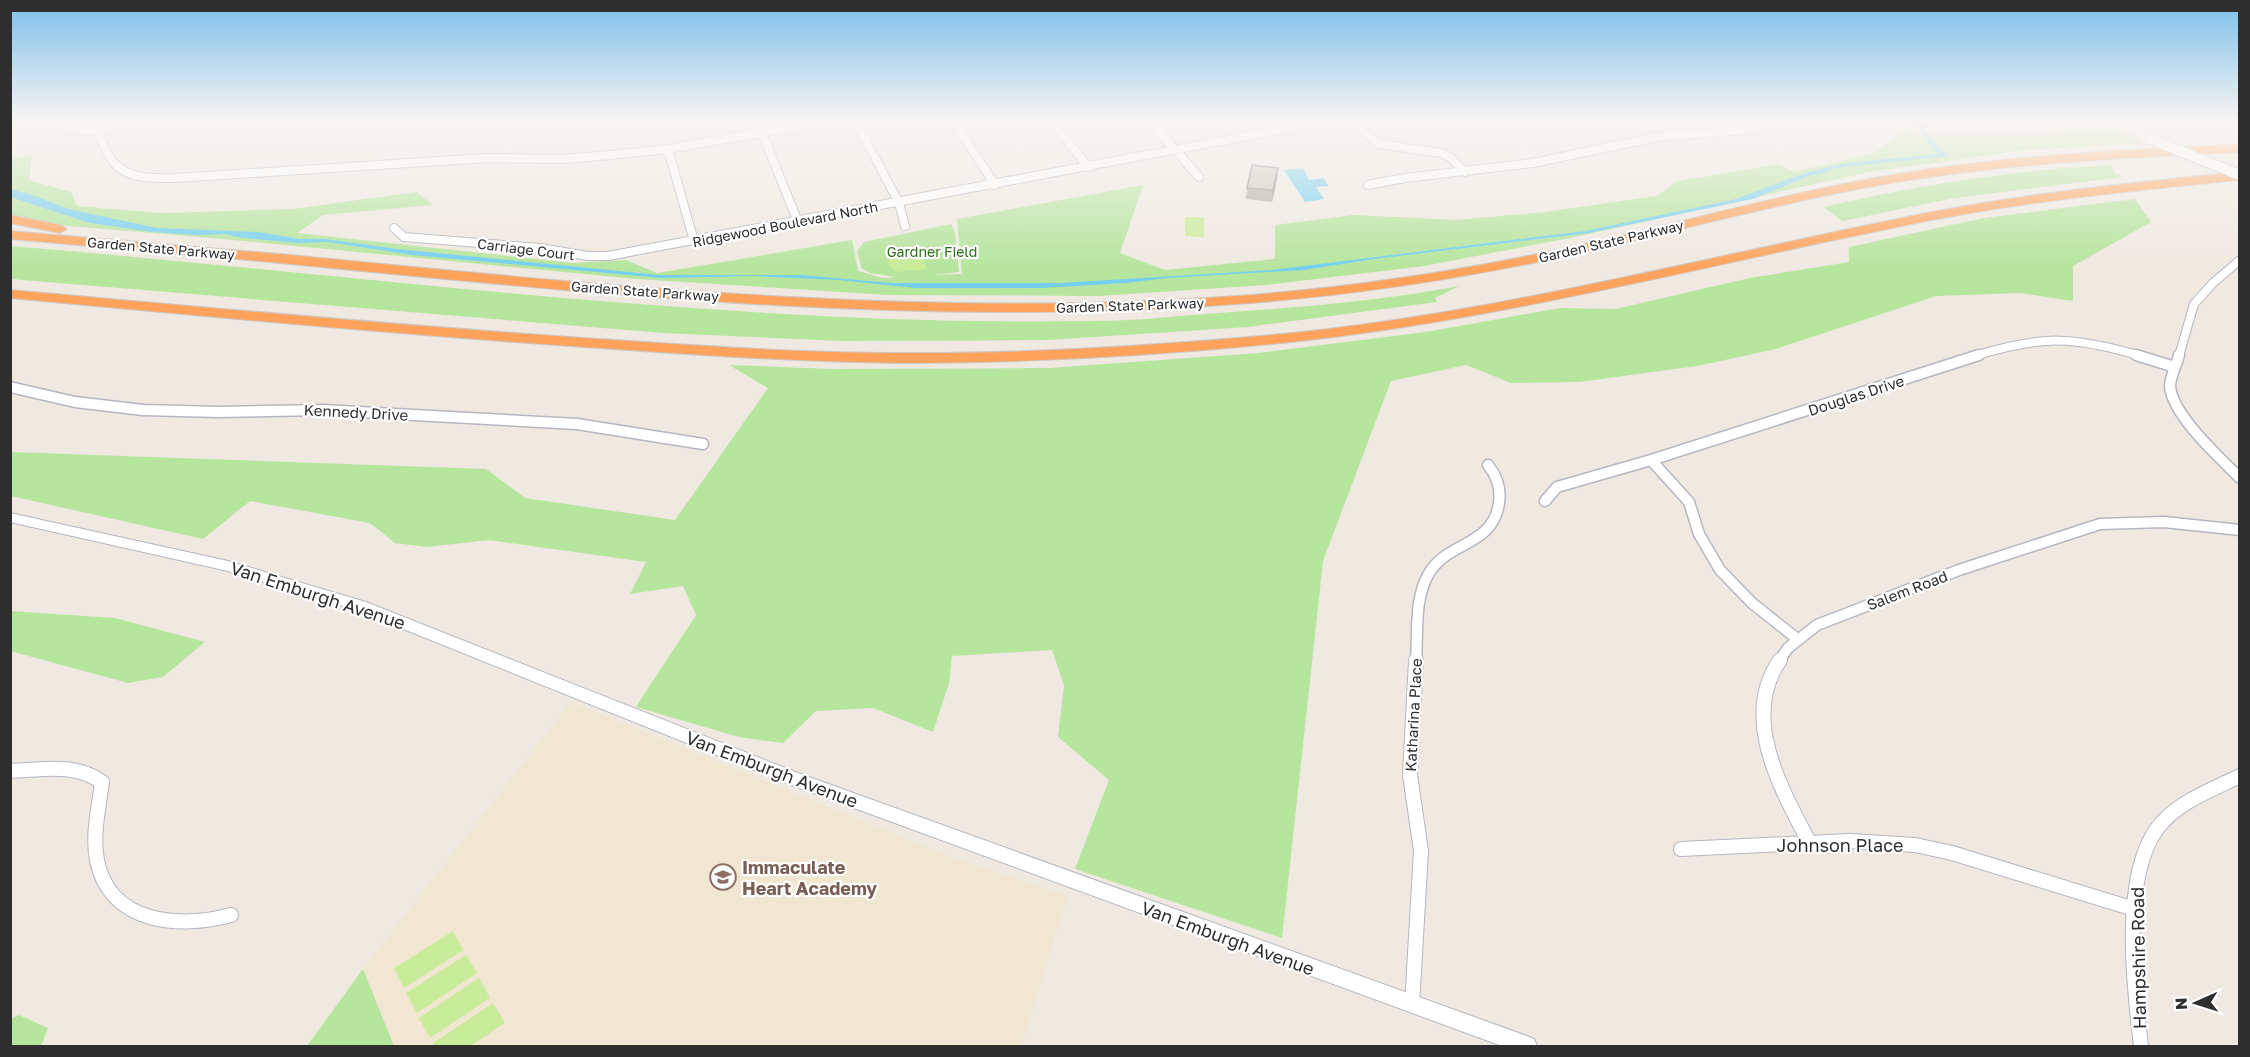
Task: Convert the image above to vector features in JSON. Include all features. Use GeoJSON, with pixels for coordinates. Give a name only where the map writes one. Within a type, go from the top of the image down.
{"type":"FeatureCollection","features":[{"type":"Feature","properties":{"kind":"highway","name":"Garden State Parkway"},"geometry":{"type":"LineString","coordinates":[[10,235],[267,257],[517,282],[858,306],[1026,309],[1205,302],[1342,289],[1472,270],[1562,253],[1836,190],[1964,169]]}},
{"type":"Feature","properties":{"kind":"highway"},"geometry":{"type":"LineString","coordinates":[[10,294],[419,331],[751,354],[902,358],[1129,351],[1277,339],[1452,316],[1549,298],[1897,222],[2078,194],[2240,176]]}},
{"type":"Feature","properties":{"kind":"highway"},"geometry":{"type":"LineString","coordinates":[[2078,194],[2240,182]]}},
{"type":"Feature","properties":{"kind":"highway"},"geometry":{"type":"LineString","coordinates":[[10,219],[108,238],[267,257]]}},
{"type":"Feature","properties":{"kind":"main road"},"geometry":{"type":"LineString","coordinates":[[2224,169],[2240,176]]}},
{"type":"Feature","properties":{"kind":"main road","name":"Van Emburgh Avenue"},"geometry":{"type":"LineString","coordinates":[[10,517],[228,566],[361,606],[792,778],[1527,1047]]}},
{"type":"Feature","properties":{"kind":"street"},"geometry":{"type":"LineString","coordinates":[[119,169],[133,175],[161,178],[306,169]]}},
{"type":"Feature","properties":{"kind":"street"},"geometry":{"type":"LineString","coordinates":[[674,169],[694,242]]}},
{"type":"Feature","properties":{"kind":"street"},"geometry":{"type":"LineString","coordinates":[[777,169],[798,222]]}},
{"type":"Feature","properties":{"kind":"street"},"geometry":{"type":"LineString","coordinates":[[881,169],[899,203],[905,226]]}},
{"type":"Feature","properties":{"kind":"street"},"geometry":{"type":"LineString","coordinates":[[985,169],[995,184]]}},
{"type":"Feature","properties":{"kind":"street","name":"Ridgewood Boulevard North"},"geometry":{"type":"LineString","coordinates":[[661,248],[1075,169]]}},
{"type":"Feature","properties":{"kind":"street"},"geometry":{"type":"LineString","coordinates":[[1192,169],[1199,177]]}},
{"type":"Feature","properties":{"kind":"street"},"geometry":{"type":"LineString","coordinates":[[1368,185],[1406,177],[1477,169]]}},
{"type":"Feature","properties":{"kind":"street","name":"Carriage Court"},"geometry":{"type":"LineString","coordinates":[[394,228],[404,237],[540,248],[588,256],[608,256],[661,248]]}},
{"type":"Feature","properties":{"kind":"street"},"geometry":{"type":"LineString","coordinates":[[2240,260],[2235,268],[2194,304],[2170,386],[2180,411],[2204,442],[2240,478]]}},
{"type":"Feature","properties":{"kind":"street","name":"Douglas Drive"},"geometry":{"type":"LineString","coordinates":[[1545,501],[1557,487],[1651,460],[1978,355],[2028,342],[2052,340],[2085,343],[2175,368]]}},
{"type":"Feature","properties":{"kind":"street","name":"Kennedy Drive"},"geometry":{"type":"LineString","coordinates":[[10,387],[75,402],[143,410],[219,412],[323,410],[577,424],[703,444]]}},
{"type":"Feature","properties":{"kind":"street"},"geometry":{"type":"LineString","coordinates":[[1651,460],[1689,502],[1699,534],[1720,570],[1752,603],[1796,638]]}},
{"type":"Feature","properties":{"kind":"street","name":"Katharina Place"},"geometry":{"type":"LineString","coordinates":[[1412,1005],[1421,851],[1410,776],[1420,596],[1422,584],[1435,564],[1446,555],[1484,534],[1497,516],[1500,485],[1488,465]]}},
{"type":"Feature","properties":{"kind":"street","name":"Salem Road"},"geometry":{"type":"LineString","coordinates":[[1809,842],[1773,767],[1763,723],[1763,702],[1767,682],[1775,664],[1796,638],[1817,625],[1959,570],[2100,524],[2164,522],[2240,530]]}},
{"type":"Feature","properties":{"kind":"street"},"geometry":{"type":"LineString","coordinates":[[10,771],[68,767],[94,774],[102,782],[97,860],[104,880],[114,896],[127,907],[146,917],[181,924],[211,922],[231,915]]}},
{"type":"Feature","properties":{"kind":"street","name":"Hampshire Road"},"geometry":{"type":"LineString","coordinates":[[2141,1047],[2138,1024],[2134,909],[2138,870],[2145,848],[2156,830],[2174,812],[2240,776]]}},
{"type":"Feature","properties":{"kind":"street","name":"Johnson Place"},"geometry":{"type":"LineString","coordinates":[[1681,849],[1809,842],[1883,841],[1914,845],[1952,853],[2134,909]]}},
{"type":"Feature","properties":{"kind":"shaded area","name":"Immaculate Heart Academy"},"geometry":{"type":"Polygon","coordinates":[[[571,702],[954,858],[1068,896],[1021,1046],[394,1046],[363,969],[571,702]]]}},
{"type":"Feature","properties":{"kind":"green space","name":"Gardner Field"},"geometry":{"type":"Polygon","coordinates":[[[11,169],[30,169],[29,180],[71,192],[77,206],[162,213],[293,209],[416,192],[433,205],[323,215],[297,233],[573,263],[626,260],[657,273],[852,240],[858,271],[883,278],[896,277],[870,273],[862,269],[857,251],[864,242],[951,224],[955,232],[959,272],[931,275],[962,274],[957,219],[1143,185],[1120,253],[1165,270],[1275,259],[1275,225],[1353,215],[1456,220],[1545,212],[1656,196],[1678,181],[1747,169],[1789,169],[1794,172],[1805,169],[1888,169],[1570,238],[1424,266],[1266,285],[1098,296],[888,295],[637,279],[11,221],[11,169]]]}},
{"type":"Feature","properties":{"kind":"green space"},"geometry":{"type":"Polygon","coordinates":[[[2113,169],[2123,177],[1954,198],[1843,221],[1823,207],[1894,192],[2038,171],[2113,169]]]}},
{"type":"Feature","properties":{"kind":"green space"},"geometry":{"type":"Polygon","coordinates":[[[2135,199],[2151,222],[2073,266],[2073,301],[2020,293],[1936,296],[1776,349],[1697,366],[1579,382],[1511,383],[1466,365],[1391,381],[1323,561],[1282,938],[1075,869],[1109,780],[1058,737],[1064,685],[1052,650],[952,656],[949,683],[933,732],[873,708],[816,711],[783,743],[739,737],[636,707],[696,615],[683,586],[630,594],[646,562],[489,540],[427,547],[395,543],[370,523],[250,501],[203,539],[11,496],[11,452],[486,469],[525,498],[675,520],[768,388],[729,365],[833,369],[1049,368],[1259,353],[1426,332],[1560,308],[1615,309],[1750,278],[1849,262],[1849,247],[1984,218],[2135,199]]]}},
{"type":"Feature","properties":{"kind":"green space"},"geometry":{"type":"Polygon","coordinates":[[[1185,217],[1204,217],[1204,237],[1185,236],[1185,217]]]}},
{"type":"Feature","properties":{"kind":"green space"},"geometry":{"type":"Polygon","coordinates":[[[10,246],[688,308],[960,321],[1150,319],[1333,304],[1459,286],[1435,298],[1437,302],[1248,327],[1048,340],[843,341],[663,333],[11,279],[10,246]]]}},
{"type":"Feature","properties":{"kind":"green space"},"geometry":{"type":"Polygon","coordinates":[[[906,251],[921,251],[927,269],[895,272],[888,264],[890,258],[906,251]]]}},
{"type":"Feature","properties":{"kind":"green space"},"geometry":{"type":"Polygon","coordinates":[[[10,611],[115,618],[205,642],[163,677],[128,683],[11,653],[10,611]]]}},
{"type":"Feature","properties":{"kind":"green space"},"geometry":{"type":"Polygon","coordinates":[[[453,931],[463,950],[404,988],[394,968],[453,931]]]}},
{"type":"Feature","properties":{"kind":"green space"},"geometry":{"type":"Polygon","coordinates":[[[466,955],[477,973],[417,1013],[406,993],[466,955]]]}},
{"type":"Feature","properties":{"kind":"green space"},"geometry":{"type":"Polygon","coordinates":[[[363,969],[394,1046],[307,1046],[363,969]]]}},
{"type":"Feature","properties":{"kind":"green space"},"geometry":{"type":"Polygon","coordinates":[[[479,978],[490,998],[430,1038],[419,1018],[479,978]]]}},
{"type":"Feature","properties":{"kind":"green space"},"geometry":{"type":"Polygon","coordinates":[[[493,1003],[505,1023],[470,1046],[434,1046],[433,1043],[493,1003]]]}},
{"type":"Feature","properties":{"kind":"green space"},"geometry":{"type":"Polygon","coordinates":[[[19,1015],[48,1028],[41,1046],[11,1046],[11,1018],[19,1015]]]}},
{"type":"Feature","properties":{"kind":"water"},"geometry":{"type":"Polygon","coordinates":[[[1304,169],[1309,180],[1323,178],[1329,186],[1316,187],[1324,199],[1305,202],[1284,170],[1304,169]]]}},
{"type":"Feature","properties":{"kind":"water"},"geometry":{"type":"Polygon","coordinates":[[[1832,169],[1811,175],[1753,199],[1589,233],[1374,259],[1304,270],[1042,288],[915,288],[839,280],[754,276],[661,278],[412,255],[328,242],[297,243],[227,234],[152,232],[90,223],[10,197],[11,189],[68,209],[157,228],[258,232],[300,239],[325,239],[397,249],[659,275],[801,275],[891,283],[1061,283],[1272,270],[1585,231],[1736,199],[1805,173],[1832,169]]]}},
{"type":"Feature","properties":{"kind":"building"},"geometry":{"type":"Polygon","coordinates":[[[1251,169],[1278,169],[1273,190],[1247,188],[1251,169]]]}},
{"type":"Feature","properties":{"kind":"place","name":"Immaculate Heart Academy"},"geometry":{"type":"Point","coordinates":[723,877]}}]}
